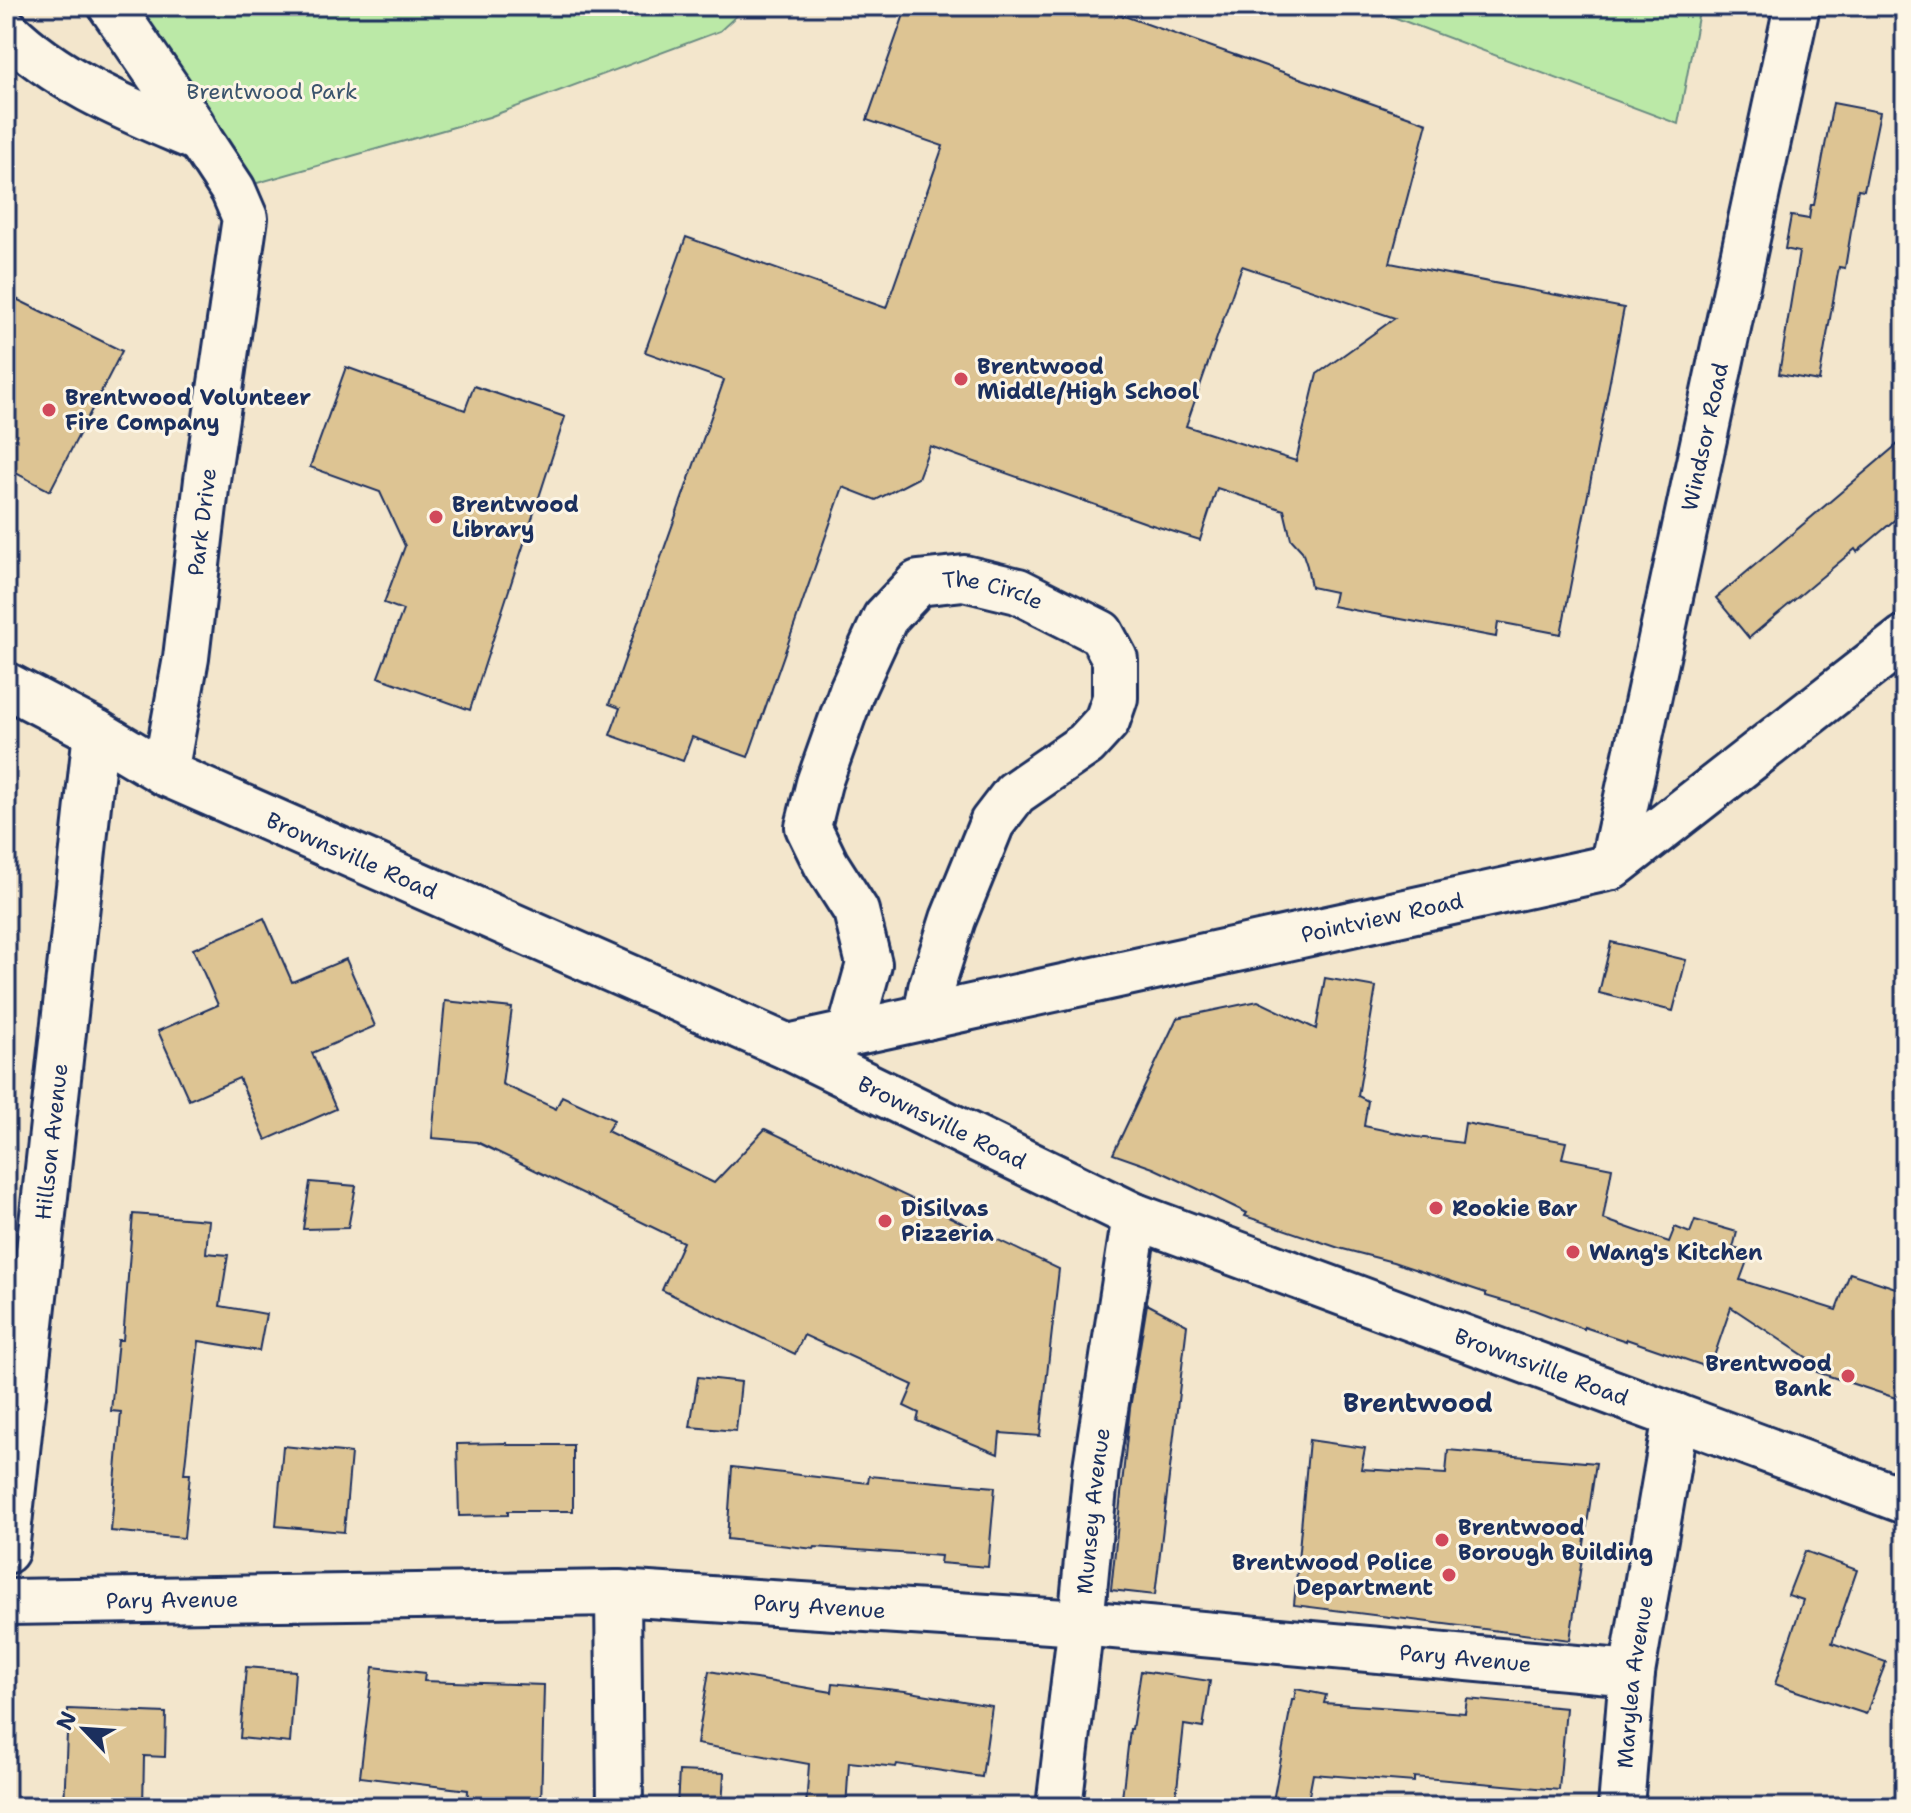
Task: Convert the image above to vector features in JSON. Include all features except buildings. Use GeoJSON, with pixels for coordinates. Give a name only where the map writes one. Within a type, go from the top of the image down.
{"type":"FeatureCollection","features":[{"type":"Feature","properties":{"kind":"street","name":"Park Drive"},"geometry":{"type":"LineString","coordinates":[[111,6],[191,123],[233,190],[245,218],[207,480],[186,658],[165,773]]}},
{"type":"Feature","properties":{"kind":"street","name":"Windsor Road"},"geometry":{"type":"LineString","coordinates":[[1612,867],[1797,6]]}},
{"type":"Feature","properties":{"kind":"street"},"geometry":{"type":"LineString","coordinates":[[6,30],[57,71],[112,102],[200,140]]}},
{"type":"Feature","properties":{"kind":"street","name":"The Circle"},"geometry":{"type":"LineString","coordinates":[[850,1032],[869,964],[856,911],[826,864],[808,827],[819,783],[852,690],[885,618],[918,583],[964,578],[1018,591],[1101,633],[1115,659],[1115,698],[1107,721],[1086,744],[1015,793],[992,823],[953,919],[931,988],[926,1017]]}},
{"type":"Feature","properties":{"kind":"street","name":"Pointview Road"},"geometry":{"type":"LineString","coordinates":[[788,1047],[1612,867],[1905,638]]}},
{"type":"Feature","properties":{"kind":"street","name":"Brownsville Road"},"geometry":{"type":"LineString","coordinates":[[6,685],[96,732],[165,773],[788,1047],[1135,1216],[1905,1501]]}},
{"type":"Feature","properties":{"kind":"street","name":"Hillson Avenue"},"geometry":{"type":"LineString","coordinates":[[6,1551],[96,732]]}},
{"type":"Feature","properties":{"kind":"street","name":"Munsey Avenue"},"geometry":{"type":"LineString","coordinates":[[1059,1807],[1096,1467],[1135,1216]]}},
{"type":"Feature","properties":{"kind":"street","name":"Marylea Avenue"},"geometry":{"type":"LineString","coordinates":[[1621,1807],[1632,1673],[1676,1416]]}},
{"type":"Feature","properties":{"kind":"street"},"geometry":{"type":"LineString","coordinates":[[618,1593],[620,1807]]}},
{"type":"Feature","properties":{"kind":"street","name":"Pary Avenue"},"geometry":{"type":"LineString","coordinates":[[6,1602],[618,1593],[1081,1623],[1632,1673]]}},
{"type":"Feature","properties":{"kind":"green space","name":"Brentwood Park"},"geometry":{"type":"Polygon","coordinates":[[[117,6],[747,6],[720,31],[489,117],[233,190],[117,6]]]}},
{"type":"Feature","properties":{"kind":"green space"},"geometry":{"type":"Polygon","coordinates":[[[1364,6],[1700,6],[1678,124],[1364,6]]]}},
{"type":"Feature","properties":{"kind":"place","name":"Brentwood Middle/High School"},"geometry":{"type":"Point","coordinates":[961,379]}},
{"type":"Feature","properties":{"kind":"place","name":"Brentwood Volunteer Fire Company"},"geometry":{"type":"Point","coordinates":[49,410]}},
{"type":"Feature","properties":{"kind":"place","name":"Brentwood Library"},"geometry":{"type":"Point","coordinates":[436,517]}},
{"type":"Feature","properties":{"kind":"place","name":"Rookie Bar"},"geometry":{"type":"Point","coordinates":[1436,1208]}},
{"type":"Feature","properties":{"kind":"place","name":"DiSilvas Pizzeria"},"geometry":{"type":"Point","coordinates":[885,1221]}},
{"type":"Feature","properties":{"kind":"place","name":"Wang's Kitchen"},"geometry":{"type":"Point","coordinates":[1573,1252]}},
{"type":"Feature","properties":{"kind":"place","name":"Brentwood Bank"},"geometry":{"type":"Point","coordinates":[1848,1376]}},
{"type":"Feature","properties":{"kind":"place","name":"Brentwood Borough Building"},"geometry":{"type":"Point","coordinates":[1442,1540]}},
{"type":"Feature","properties":{"kind":"place","name":"Brentwood Police Department"},"geometry":{"type":"Point","coordinates":[1449,1575]}},
{"type":"Feature","properties":{"kind":"district","name":"Brentwood"},"geometry":{"type":"Point","coordinates":[1418,1402]}}]}
